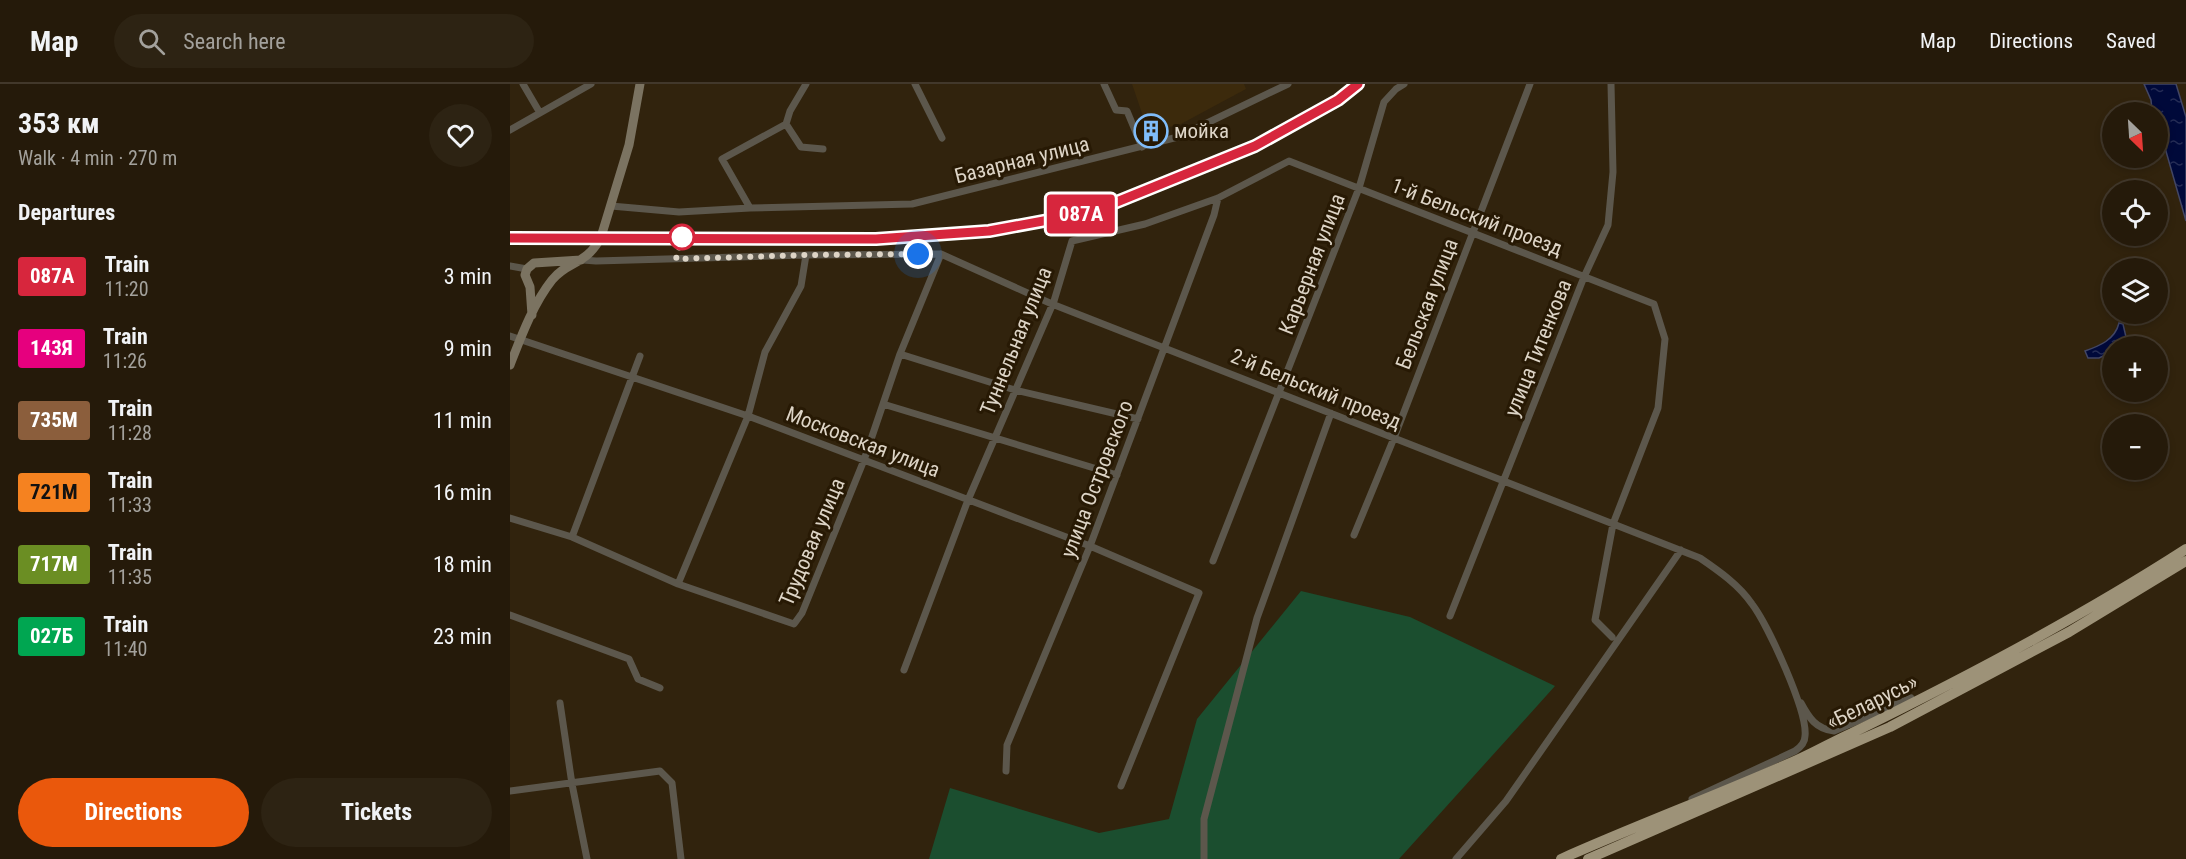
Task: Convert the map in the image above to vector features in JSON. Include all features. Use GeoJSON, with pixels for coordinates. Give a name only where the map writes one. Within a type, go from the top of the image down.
{"type":"FeatureCollection","features":[{"type":"Feature","properties":{"kind":"highway","name":"«Беларусь»"},"geometry":{"type":"LineString","coordinates":[[1560,859],[1800,759],[1976,672],[2127,587],[2186,549]]}},
{"type":"Feature","properties":{"kind":"highway","name":"«Беларусь»"},"geometry":{"type":"LineString","coordinates":[[1588,859],[1890,728],[2069,632],[2186,561]]}},
{"type":"Feature","properties":{"kind":"main road"},"geometry":{"type":"LineString","coordinates":[[510,365],[532,315],[553,279],[566,268],[583,260],[594,250],[601,237],[631,137],[640,84]]}},
{"type":"Feature","properties":{"kind":"main road"},"geometry":{"type":"LineString","coordinates":[[532,315],[530,287],[525,275],[527,269],[534,263],[583,260]]}},
{"type":"Feature","properties":{"kind":"main road"},"geometry":{"type":"LineString","coordinates":[[543,263],[551,269],[553,279]]}},
{"type":"Feature","properties":{"kind":"main road"},"geometry":{"type":"LineString","coordinates":[[530,287],[538,290],[547,288]]}},
{"type":"Feature","properties":{"kind":"street"},"geometry":{"type":"LineString","coordinates":[[523,84],[540,113]]}},
{"type":"Feature","properties":{"kind":"street"},"geometry":{"type":"LineString","coordinates":[[510,130],[591,84]]}},
{"type":"Feature","properties":{"kind":"street"},"geometry":{"type":"LineString","coordinates":[[750,208],[722,159],[786,124],[790,111],[807,84]]}},
{"type":"Feature","properties":{"kind":"street"},"geometry":{"type":"LineString","coordinates":[[915,84],[942,138]]}},
{"type":"Feature","properties":{"kind":"street"},"geometry":{"type":"LineString","coordinates":[[1104,84],[1116,110],[1127,111],[1142,147]]}},
{"type":"Feature","properties":{"kind":"street","name":"Базарная улица"},"geometry":{"type":"LineString","coordinates":[[611,206],[680,212],[912,204],[1178,137],[1288,84]]}},
{"type":"Feature","properties":{"kind":"street","name":"Карьерная улица"},"geometry":{"type":"LineString","coordinates":[[1213,561],[1359,188],[1384,102],[1404,84]]}},
{"type":"Feature","properties":{"kind":"street","name":"Бельская улица"},"geometry":{"type":"LineString","coordinates":[[1354,535],[1394,438],[1530,84]]}},
{"type":"Feature","properties":{"kind":"street","name":"улица Титенкова"},"geometry":{"type":"LineString","coordinates":[[1450,616],[1584,277],[1608,225],[1613,172],[1611,84]]}},
{"type":"Feature","properties":{"kind":"street"},"geometry":{"type":"LineString","coordinates":[[786,124],[801,147],[823,149]]}},
{"type":"Feature","properties":{"kind":"street","name":"1-й Бельский проезд"},"geometry":{"type":"LineString","coordinates":[[1289,160],[1654,304],[1665,339],[1658,408],[1614,524]]}},
{"type":"Feature","properties":{"kind":"street","name":"Туннельная улица"},"geometry":{"type":"LineString","coordinates":[[904,670],[968,500],[1052,304],[1072,241],[1145,224],[1218,198],[1289,160]]}},
{"type":"Feature","properties":{"kind":"street","name":"улица Островского"},"geometry":{"type":"LineString","coordinates":[[1006,771],[1007,745],[1090,546],[1214,215],[1218,198]]}},
{"type":"Feature","properties":{"kind":"street"},"geometry":{"type":"LineString","coordinates":[[583,260],[941,254]]}},
{"type":"Feature","properties":{"kind":"street","name":"2-й Бельский проезд"},"geometry":{"type":"LineString","coordinates":[[941,254],[1052,304],[1700,558],[1719,571],[1752,604],[1766,627],[1794,691]]}},
{"type":"Feature","properties":{"kind":"street","name":"Трудовая улица"},"geometry":{"type":"LineString","coordinates":[[510,518],[572,537],[678,584],[794,624],[802,613],[864,460],[900,354],[941,254]]}},
{"type":"Feature","properties":{"kind":"street"},"geometry":{"type":"LineString","coordinates":[[678,584],[748,416],[765,352],[801,286],[806,255]]}},
{"type":"Feature","properties":{"kind":"street"},"geometry":{"type":"LineString","coordinates":[[510,266],[527,269]]}},
{"type":"Feature","properties":{"kind":"street","name":"Московская улица"},"geometry":{"type":"LineString","coordinates":[[510,336],[748,416],[1090,546],[1198,593],[1121,786]]}},
{"type":"Feature","properties":{"kind":"street"},"geometry":{"type":"LineString","coordinates":[[900,354],[1016,390],[1138,419]]}},
{"type":"Feature","properties":{"kind":"street"},"geometry":{"type":"LineString","coordinates":[[572,537],[640,356]]}},
{"type":"Feature","properties":{"kind":"street"},"geometry":{"type":"LineString","coordinates":[[883,404],[1117,475]]}},
{"type":"Feature","properties":{"kind":"street"},"geometry":{"type":"LineString","coordinates":[[1204,859],[1204,819],[1257,618],[1331,413]]}},
{"type":"Feature","properties":{"kind":"street"},"geometry":{"type":"LineString","coordinates":[[1612,637],[1595,620],[1614,524]]}},
{"type":"Feature","properties":{"kind":"street"},"geometry":{"type":"LineString","coordinates":[[1456,859],[1506,801],[1681,550]]}},
{"type":"Feature","properties":{"kind":"street"},"geometry":{"type":"LineString","coordinates":[[510,615],[629,659],[638,679],[660,688]]}},
{"type":"Feature","properties":{"kind":"street"},"geometry":{"type":"LineString","coordinates":[[1794,691],[1815,724],[1826,730],[1834,731],[1976,672]]}},
{"type":"Feature","properties":{"kind":"street"},"geometry":{"type":"LineString","coordinates":[[1638,825],[1800,747],[1805,740],[1805,730],[1794,691]]}},
{"type":"Feature","properties":{"kind":"street"},"geometry":{"type":"LineString","coordinates":[[560,703],[572,784],[587,859]]}},
{"type":"Feature","properties":{"kind":"street"},"geometry":{"type":"LineString","coordinates":[[510,791],[660,771],[672,783],[681,859]]}},
{"type":"Feature","properties":{"kind":"shaded area"},"geometry":{"type":"Polygon","coordinates":[[[1132,84],[1244,84],[1246,89],[1179,125],[1148,131],[1132,84]]]}},
{"type":"Feature","properties":{"kind":"green space"},"geometry":{"type":"Polygon","coordinates":[[[1301,591],[1410,617],[1555,686],[1399,859],[929,859],[950,788],[1099,833],[1169,819],[1197,719],[1301,591]]]}},
{"type":"Feature","properties":{"kind":"water"},"geometry":{"type":"Polygon","coordinates":[[[2144,84],[2176,84],[2186,117],[2186,221],[2168,158],[2168,102],[2151,102],[2144,84]]]}},
{"type":"Feature","properties":{"kind":"water"},"geometry":{"type":"Polygon","coordinates":[[[2119,324],[2123,324],[2126,336],[2112,336],[2119,324]]]}},
{"type":"Feature","properties":{"kind":"water"},"geometry":{"type":"Polygon","coordinates":[[[2101,344],[2102,357],[2088,358],[2085,351],[2101,344]]]}},
{"type":"Feature","properties":{"kind":"railway"},"geometry":{"type":"LineString","coordinates":[[510,238],[876,239],[989,231],[1092,212],[1255,145],[1338,100],[1358,84]]}},
{"type":"Feature","properties":{"kind":"train","name":"087А"},"geometry":{"type":"LineString","coordinates":[[510,238],[876,239],[989,231],[1092,212],[1255,146],[1338,100],[1358,84]]}},
{"type":"Feature","properties":{"kind":"place","name":"мойка"},"geometry":{"type":"Point","coordinates":[1151,131]}},
{"type":"Feature","properties":{"kind":"route"},"geometry":{"type":"LineString","coordinates":[[682,237],[676,259],[918,254]]}}]}
